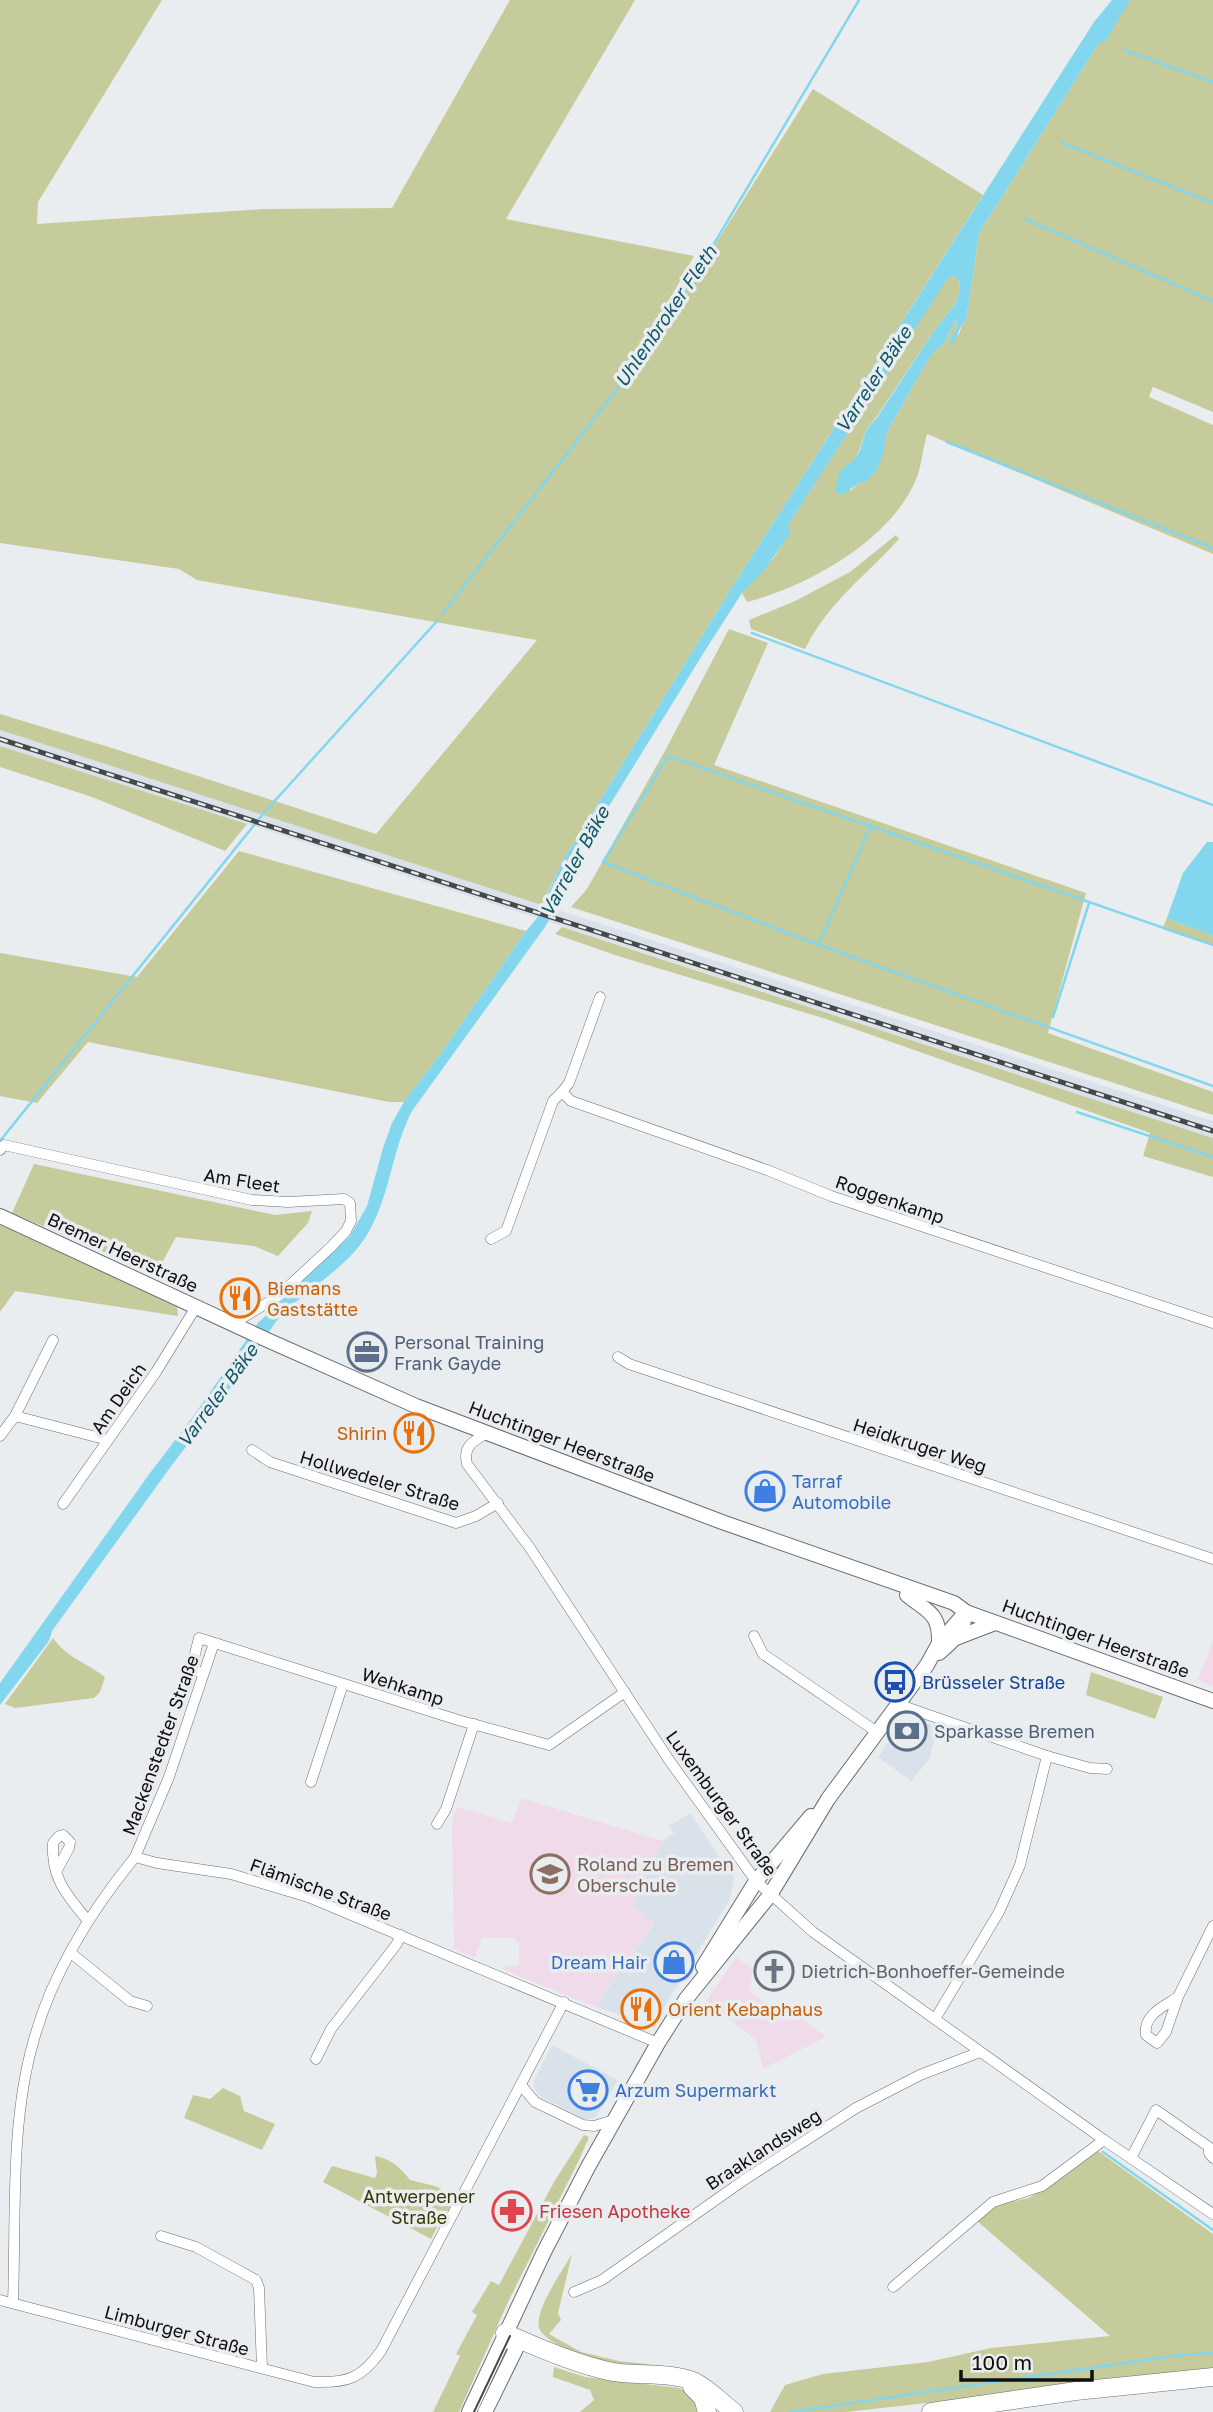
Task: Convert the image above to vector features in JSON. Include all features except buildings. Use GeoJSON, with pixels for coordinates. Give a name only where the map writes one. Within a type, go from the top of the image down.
{"type":"FeatureCollection","features":[{"type":"Feature","properties":{"kind":"highway"},"geometry":{"type":"LineString","coordinates":[[505,2333],[535,2347],[601,2369],[697,2383],[734,2412]]}},
{"type":"Feature","properties":{"kind":"highway"},"geometry":{"type":"LineString","coordinates":[[931,2412],[1076,2391],[1213,2377]]}},
{"type":"Feature","properties":{"kind":"highway"},"geometry":{"type":"LineString","coordinates":[[681,2379],[703,2399],[707,2412]]}},
{"type":"Feature","properties":{"kind":"highway"},"geometry":{"type":"LineString","coordinates":[[1002,2412],[1213,2387]]}},
{"type":"Feature","properties":{"kind":"main road","name":"Bremer Heerstraße"},"geometry":{"type":"LineString","coordinates":[[0,1216],[266,1340]]}},
{"type":"Feature","properties":{"kind":"main road","name":"Huchtinger Heerstraße"},"geometry":{"type":"LineString","coordinates":[[266,1340],[416,1406],[846,1567],[954,1603],[966,1612],[995,1623],[1213,1701]]}},
{"type":"Feature","properties":{"kind":"main road","name":"Huchtinger Heerstraße"},"geometry":{"type":"LineString","coordinates":[[846,1567],[907,1595],[954,1612],[966,1612]]}},
{"type":"Feature","properties":{"kind":"main road"},"geometry":{"type":"LineString","coordinates":[[907,1595],[930,1611],[938,1622],[939,1643]]}},
{"type":"Feature","properties":{"kind":"main road"},"geometry":{"type":"LineString","coordinates":[[927,1665],[956,1638],[966,1612]]}},
{"type":"Feature","properties":{"kind":"main road"},"geometry":{"type":"LineString","coordinates":[[686,1999],[770,1895],[828,1799],[927,1665],[939,1643],[966,1612]]}},
{"type":"Feature","properties":{"kind":"main road"},"geometry":{"type":"LineString","coordinates":[[956,1638],[995,1623]]}},
{"type":"Feature","properties":{"kind":"main road"},"geometry":{"type":"LineString","coordinates":[[469,2412],[544,2252],[614,2120],[686,1999],[708,1956],[756,1881],[828,1799]]}},
{"type":"Feature","properties":{"kind":"main road"},"geometry":{"type":"LineString","coordinates":[[485,2412],[516,2349],[505,2333]]}},
{"type":"Feature","properties":{"kind":"street"},"geometry":{"type":"LineString","coordinates":[[491,1239],[506,1231],[554,1101],[569,1083],[600,997]]}},
{"type":"Feature","properties":{"kind":"street","name":"Roggenkamp"},"geometry":{"type":"LineString","coordinates":[[562,1092],[570,1101],[767,1170],[831,1196],[1213,1323]]}},
{"type":"Feature","properties":{"kind":"street","name":"Am Fleet"},"geometry":{"type":"LineString","coordinates":[[0,1150],[4,1145],[252,1200],[288,1202],[344,1199],[350,1203],[351,1221],[346,1231],[331,1247],[277,1297],[232,1324]]}},
{"type":"Feature","properties":{"kind":"street","name":"Am Deich"},"geometry":{"type":"LineString","coordinates":[[63,1504],[156,1372],[196,1307]]}},
{"type":"Feature","properties":{"kind":"street"},"geometry":{"type":"LineString","coordinates":[[0,1436],[15,1416],[53,1340]]}},
{"type":"Feature","properties":{"kind":"street","name":"Heidkruger Weg"},"geometry":{"type":"LineString","coordinates":[[618,1357],[629,1364],[1213,1559]]}},
{"type":"Feature","properties":{"kind":"street"},"geometry":{"type":"LineString","coordinates":[[15,1416],[108,1440]]}},
{"type":"Feature","properties":{"kind":"street","name":"Luxemburger Straße"},"geometry":{"type":"LineString","coordinates":[[487,1433],[467,1446],[467,1464],[498,1503],[728,1844],[756,1881],[813,1932],[1104,2140],[1213,2214]]}},
{"type":"Feature","properties":{"kind":"street","name":"Hollwedeler Straße"},"geometry":{"type":"LineString","coordinates":[[252,1450],[270,1462],[456,1524],[476,1517],[498,1503]]}},
{"type":"Feature","properties":{"kind":"street"},"geometry":{"type":"LineString","coordinates":[[754,1636],[763,1654],[877,1732]]}},
{"type":"Feature","properties":{"kind":"street"},"geometry":{"type":"LineString","coordinates":[[203,1673],[196,1671],[193,1662],[199,1638],[214,1643]]}},
{"type":"Feature","properties":{"kind":"street","name":"Wehkamp"},"geometry":{"type":"LineString","coordinates":[[214,1643],[549,1745],[625,1692]]}},
{"type":"Feature","properties":{"kind":"street","name":"Mackenstedter Straße"},"geometry":{"type":"LineString","coordinates":[[135,1857],[169,1777],[214,1643]]}},
{"type":"Feature","properties":{"kind":"street"},"geometry":{"type":"LineString","coordinates":[[311,1782],[343,1684]]}},
{"type":"Feature","properties":{"kind":"street"},"geometry":{"type":"LineString","coordinates":[[897,1704],[1047,1756],[1090,1768],[1107,1769]]}},
{"type":"Feature","properties":{"kind":"street"},"geometry":{"type":"LineString","coordinates":[[437,1824],[446,1809],[474,1724]]}},
{"type":"Feature","properties":{"kind":"street"},"geometry":{"type":"LineString","coordinates":[[934,2019],[999,1912],[1015,1878],[1047,1756]]}},
{"type":"Feature","properties":{"kind":"street"},"geometry":{"type":"LineString","coordinates":[[13,2304],[20,2113],[32,2044],[42,2014],[88,1921],[135,1857]]}},
{"type":"Feature","properties":{"kind":"street","name":"Flämische Straße"},"geometry":{"type":"LineString","coordinates":[[135,1857],[235,1875],[308,1897],[658,2043]]}},
{"type":"Feature","properties":{"kind":"street"},"geometry":{"type":"LineString","coordinates":[[56,1872],[64,1890],[88,1921]]}},
{"type":"Feature","properties":{"kind":"street"},"geometry":{"type":"LineString","coordinates":[[1178,1997],[1213,1926]]}},
{"type":"Feature","properties":{"kind":"street"},"geometry":{"type":"LineString","coordinates":[[316,2059],[331,2029],[401,1935]]}},
{"type":"Feature","properties":{"kind":"street"},"geometry":{"type":"LineString","coordinates":[[71,1953],[130,2001],[147,2006]]}},
{"type":"Feature","properties":{"kind":"street"},"geometry":{"type":"LineString","coordinates":[[564,2002],[521,2085],[536,2102],[583,2125],[594,2126],[614,2120]]}},
{"type":"Feature","properties":{"kind":"street","name":"Braaklandsweg"},"geometry":{"type":"LineString","coordinates":[[575,2292],[602,2280],[744,2180],[856,2108],[920,2075],[980,2052]]}},
{"type":"Feature","properties":{"kind":"street","name":"Limburger Straße"},"geometry":{"type":"LineString","coordinates":[[0,2300],[314,2382],[348,2381],[362,2373],[381,2351],[521,2085]]}},
{"type":"Feature","properties":{"kind":"street"},"geometry":{"type":"LineString","coordinates":[[1131,2158],[1156,2110],[1212,2150]]}},
{"type":"Feature","properties":{"kind":"street"},"geometry":{"type":"LineString","coordinates":[[893,2287],[993,2202],[1042,2186],[1104,2140]]}},
{"type":"Feature","properties":{"kind":"street"},"geometry":{"type":"LineString","coordinates":[[161,2236],[196,2247],[256,2280],[259,2288],[262,2368]]}},
{"type":"Feature","properties":{"kind":"shaded area"},"geometry":{"type":"Polygon","coordinates":[[[0,730],[1213,1121],[1213,1138],[0,746],[0,730]]]}},
{"type":"Feature","properties":{"kind":"shaded area"},"geometry":{"type":"Polygon","coordinates":[[[1213,1641],[1213,1686],[1198,1680],[1213,1641]]]}},
{"type":"Feature","properties":{"kind":"shaded area"},"geometry":{"type":"Polygon","coordinates":[[[907,1716],[937,1727],[930,1758],[911,1781],[878,1757],[907,1716]]]}},
{"type":"Feature","properties":{"kind":"shaded area","name":"Roland zu Bremen Oberschule"},"geometry":{"type":"Polygon","coordinates":[[[521,1798],[663,1841],[633,1906],[654,1922],[595,2007],[502,1969],[519,1965],[519,1942],[513,1938],[482,1938],[475,1958],[454,1949],[452,1820],[457,1807],[512,1823],[521,1798]]]}},
{"type":"Feature","properties":{"kind":"shaded area"},"geometry":{"type":"Polygon","coordinates":[[[690,1813],[734,1878],[730,1899],[658,2017],[645,2022],[595,2007],[654,1923],[633,1906],[663,1841],[674,1833],[669,1826],[690,1813]]]}},
{"type":"Feature","properties":{"kind":"shaded area"},"geometry":{"type":"Polygon","coordinates":[[[736,1957],[753,1969],[749,1991],[785,2018],[788,2015],[796,2020],[799,2016],[826,2037],[763,2069],[756,2040],[706,2001],[736,1957]]]}},
{"type":"Feature","properties":{"kind":"shaded area"},"geometry":{"type":"Polygon","coordinates":[[[552,2045],[618,2080],[595,2118],[579,2117],[538,2095],[534,2080],[552,2045]]]}},
{"type":"Feature","properties":{"kind":"green space"},"geometry":{"type":"Polygon","coordinates":[[[0,0],[162,0],[38,202],[37,224],[264,209],[392,208],[510,0],[635,0],[506,219],[694,256],[634,363],[640,364],[813,89],[983,195],[731,589],[562,862],[542,905],[0,730],[0,714],[376,834],[537,640],[197,580],[179,569],[0,543],[0,0]]]}},
{"type":"Feature","properties":{"kind":"green space"},"geometry":{"type":"Polygon","coordinates":[[[1125,0],[1213,0],[1213,412],[1153,387],[1149,397],[1213,425],[1213,554],[927,434],[917,477],[905,500],[869,540],[822,572],[771,595],[747,602],[742,593],[777,554],[788,525],[948,277],[954,276],[959,281],[960,291],[955,304],[866,431],[855,458],[845,467],[850,491],[859,483],[884,445],[887,432],[925,365],[935,349],[943,345],[956,319],[957,327],[949,341],[959,334],[963,322],[966,321],[979,233],[1099,43],[1105,41],[1125,0]]]}},
{"type":"Feature","properties":{"kind":"green space"},"geometry":{"type":"Polygon","coordinates":[[[896,535],[899,539],[836,603],[805,649],[751,629],[749,620],[795,601],[850,572],[896,535]]]}},
{"type":"Feature","properties":{"kind":"green space"},"geometry":{"type":"Polygon","coordinates":[[[729,629],[768,643],[714,765],[1086,893],[1048,1033],[1213,1092],[1213,1115],[571,907],[587,889],[666,749],[729,629]]]}},
{"type":"Feature","properties":{"kind":"green space"},"geometry":{"type":"Polygon","coordinates":[[[0,746],[247,824],[225,851],[92,797],[0,767],[0,746]]]}},
{"type":"Feature","properties":{"kind":"green space"},"geometry":{"type":"Polygon","coordinates":[[[239,851],[526,931],[404,1102],[389,1102],[88,1042],[37,1103],[0,1096],[0,953],[137,977],[239,851]]]}},
{"type":"Feature","properties":{"kind":"green space"},"geometry":{"type":"Polygon","coordinates":[[[1167,918],[1213,936],[1213,946],[1162,929],[1167,918]]]}},
{"type":"Feature","properties":{"kind":"green space"},"geometry":{"type":"Polygon","coordinates":[[[562,927],[1213,1138],[1213,1177],[1143,1156],[1150,1133],[826,1019],[618,956],[555,934],[562,927]]]}},
{"type":"Feature","properties":{"kind":"green space"},"geometry":{"type":"Polygon","coordinates":[[[34,1164],[275,1215],[312,1211],[308,1223],[278,1256],[254,1246],[176,1237],[156,1274],[12,1213],[34,1164]]]}},
{"type":"Feature","properties":{"kind":"green space"},"geometry":{"type":"Polygon","coordinates":[[[0,1223],[177,1307],[178,1316],[15,1291],[0,1312],[0,1223]]]}},
{"type":"Feature","properties":{"kind":"green space"},"geometry":{"type":"Polygon","coordinates":[[[53,1638],[71,1656],[105,1677],[100,1692],[94,1698],[15,1708],[5,1704],[53,1638]]]}},
{"type":"Feature","properties":{"kind":"green space"},"geometry":{"type":"Polygon","coordinates":[[[1091,1672],[1163,1697],[1155,1719],[1086,1695],[1091,1672]]]}},
{"type":"Feature","properties":{"kind":"green space"},"geometry":{"type":"Polygon","coordinates":[[[223,2088],[240,2096],[244,2111],[275,2124],[262,2150],[184,2118],[193,2095],[210,2099],[223,2088]]]}},
{"type":"Feature","properties":{"kind":"green space"},"geometry":{"type":"Polygon","coordinates":[[[584,2135],[589,2137],[580,2158],[508,2302],[459,2412],[433,2412],[460,2356],[456,2354],[477,2315],[472,2312],[491,2281],[499,2285],[554,2182],[584,2135]]]}},
{"type":"Feature","properties":{"kind":"green space"},"geometry":{"type":"Polygon","coordinates":[[[1098,2151],[1213,2234],[1213,2371],[846,2412],[770,2412],[785,2385],[823,2374],[928,2362],[991,2348],[1110,2336],[977,2221],[995,2205],[1029,2198],[1098,2151]]]}},
{"type":"Feature","properties":{"kind":"green space","name":"Antwerpener Straße"},"geometry":{"type":"Polygon","coordinates":[[[375,2156],[395,2164],[410,2180],[435,2186],[456,2197],[448,2211],[445,2211],[431,2239],[323,2182],[332,2166],[375,2178],[375,2156]]]}},
{"type":"Feature","properties":{"kind":"green space"},"geometry":{"type":"Polygon","coordinates":[[[572,2254],[558,2313],[561,2320],[549,2334],[581,2352],[619,2361],[665,2366],[664,2370],[630,2369],[605,2363],[577,2354],[543,2334],[539,2327],[541,2310],[572,2254]]]}},
{"type":"Feature","properties":{"kind":"green space"},"geometry":{"type":"Polygon","coordinates":[[[554,2367],[585,2377],[679,2388],[692,2394],[701,2412],[580,2412],[594,2400],[590,2390],[553,2377],[554,2367]]]}},
{"type":"Feature","properties":{"kind":"water","name":"Varreler Bäke"},"geometry":{"type":"Polygon","coordinates":[[[1112,0],[1130,0],[1105,42],[1099,43],[979,233],[966,321],[963,322],[953,344],[950,344],[957,327],[956,319],[943,345],[935,350],[925,365],[887,432],[882,458],[876,471],[866,482],[859,483],[842,495],[835,491],[840,471],[856,457],[869,426],[955,304],[960,291],[959,281],[954,276],[948,278],[788,525],[790,532],[787,538],[762,573],[742,593],[706,649],[569,871],[556,908],[545,927],[412,1111],[399,1142],[380,1208],[365,1238],[345,1262],[297,1301],[275,1323],[222,1400],[52,1631],[49,1641],[0,1705],[0,1683],[258,1323],[350,1236],[367,1206],[383,1148],[392,1123],[404,1102],[537,918],[562,862],[731,589],[1094,22],[1112,0]]]}},
{"type":"Feature","properties":{"kind":"water"},"geometry":{"type":"Polygon","coordinates":[[[1207,842],[1213,842],[1213,936],[1167,918],[1183,873],[1207,842]]]}},
{"type":"Feature","properties":{"kind":"waterway","name":"Uhlenbroker Fleth"},"geometry":{"type":"LineString","coordinates":[[443,613],[636,365],[702,264],[859,0]]}},
{"type":"Feature","properties":{"kind":"waterway"},"geometry":{"type":"LineString","coordinates":[[1124,50],[1213,82]]}},
{"type":"Feature","properties":{"kind":"waterway"},"geometry":{"type":"LineString","coordinates":[[1060,142],[1213,203]]}},
{"type":"Feature","properties":{"kind":"waterway"},"geometry":{"type":"LineString","coordinates":[[1025,219],[1213,301]]}},
{"type":"Feature","properties":{"kind":"waterway"},"geometry":{"type":"LineString","coordinates":[[947,442],[1213,548]]}},
{"type":"Feature","properties":{"kind":"waterway"},"geometry":{"type":"LineString","coordinates":[[0,1141],[263,814],[438,620]]}},
{"type":"Feature","properties":{"kind":"waterway"},"geometry":{"type":"LineString","coordinates":[[752,633],[1213,805]]}},
{"type":"Feature","properties":{"kind":"waterway"},"geometry":{"type":"LineString","coordinates":[[1213,945],[668,756],[603,862],[819,945],[1213,1086]]}},
{"type":"Feature","properties":{"kind":"waterway"},"geometry":{"type":"LineString","coordinates":[[819,944],[871,825]]}},
{"type":"Feature","properties":{"kind":"waterway"},"geometry":{"type":"LineString","coordinates":[[1053,1017],[1089,903]]}},
{"type":"Feature","properties":{"kind":"waterway"},"geometry":{"type":"LineString","coordinates":[[1077,1112],[1213,1157]]}},
{"type":"Feature","properties":{"kind":"waterway"},"geometry":{"type":"LineString","coordinates":[[1103,2152],[1213,2230]]}},
{"type":"Feature","properties":{"kind":"waterway"},"geometry":{"type":"LineString","coordinates":[[790,2412],[1172,2356],[1213,2353]]}},
{"type":"Feature","properties":{"kind":"tram line"},"geometry":{"type":"LineString","coordinates":[[474,2412],[510,2336]]}},
{"type":"Feature","properties":{"kind":"railway"},"geometry":{"type":"LineString","coordinates":[[0,739],[1213,1131]]}},
{"type":"Feature","properties":{"kind":"place","name":"Biemans Gaststätte"},"geometry":{"type":"Point","coordinates":[240,1298]}},
{"type":"Feature","properties":{"kind":"place","name":"Personal Training Frank Gayde"},"geometry":{"type":"Point","coordinates":[367,1352]}},
{"type":"Feature","properties":{"kind":"place","name":"Shirin"},"geometry":{"type":"Point","coordinates":[414,1433]}},
{"type":"Feature","properties":{"kind":"place","name":"Tarraf Automobile"},"geometry":{"type":"Point","coordinates":[765,1491]}},
{"type":"Feature","properties":{"kind":"place","name":"Brüsseler Straße"},"geometry":{"type":"Point","coordinates":[895,1682]}},
{"type":"Feature","properties":{"kind":"place","name":"Sparkasse Bremen"},"geometry":{"type":"Point","coordinates":[907,1731]}},
{"type":"Feature","properties":{"kind":"place","name":"Roland zu Bremen Oberschule"},"geometry":{"type":"Point","coordinates":[550,1874]}},
{"type":"Feature","properties":{"kind":"place","name":"Dream Hair"},"geometry":{"type":"Point","coordinates":[674,1962]}},
{"type":"Feature","properties":{"kind":"place","name":"Dietrich-Bonhoeffer-Gemeinde"},"geometry":{"type":"Point","coordinates":[774,1971]}},
{"type":"Feature","properties":{"kind":"place","name":"Orient Kebaphaus"},"geometry":{"type":"Point","coordinates":[641,2009]}},
{"type":"Feature","properties":{"kind":"place","name":"Arzum Supermarkt"},"geometry":{"type":"Point","coordinates":[588,2090]}},
{"type":"Feature","properties":{"kind":"place","name":"Friesen Apotheke"},"geometry":{"type":"Point","coordinates":[512,2211]}}]}
